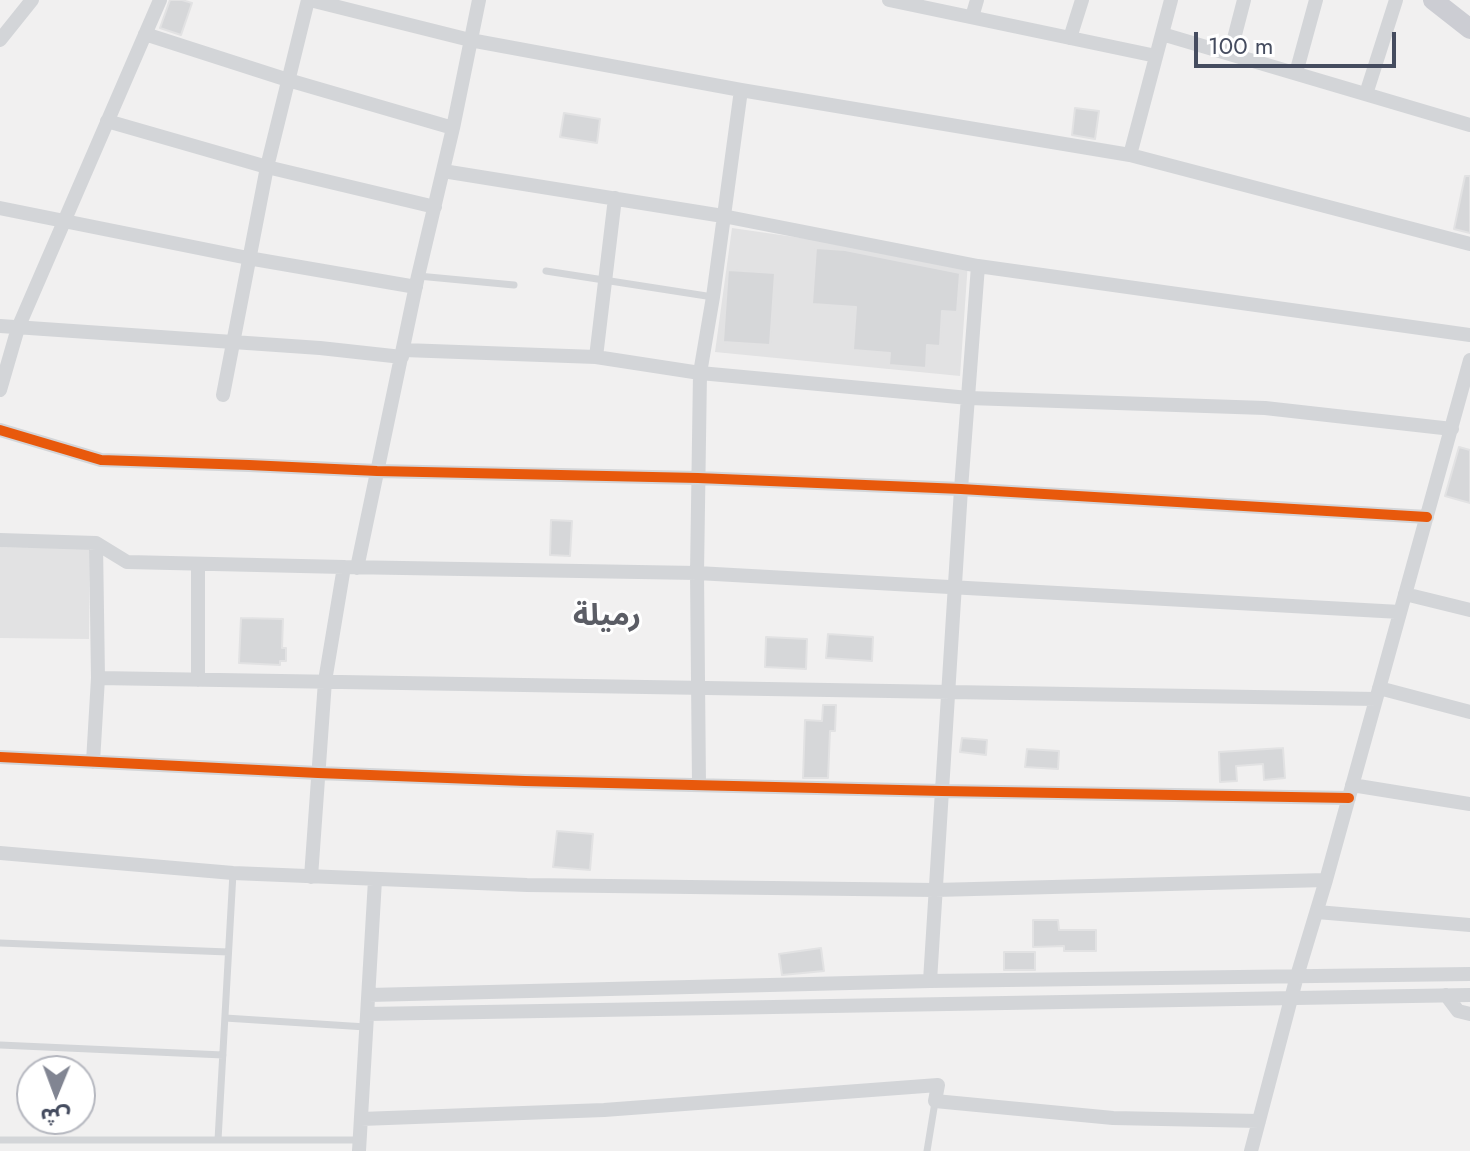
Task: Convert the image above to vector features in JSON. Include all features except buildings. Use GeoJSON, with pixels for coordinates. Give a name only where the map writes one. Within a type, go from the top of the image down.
{"type":"FeatureCollection","features":[{"type":"Feature","properties":{"kind":"main road"},"geometry":{"type":"LineString","coordinates":[[1433,0],[1470,29]]}},
{"type":"Feature","properties":{"kind":"street"},"geometry":{"type":"LineString","coordinates":[[0,40],[32,0]]}},
{"type":"Feature","properties":{"kind":"street"},"geometry":{"type":"LineString","coordinates":[[0,390],[18,328],[160,0]]}},
{"type":"Feature","properties":{"kind":"street"},"geometry":{"type":"LineString","coordinates":[[223,395],[267,167],[309,0],[470,40],[741,90],[1130,155],[1470,244]]}},
{"type":"Feature","properties":{"kind":"street"},"geometry":{"type":"LineString","coordinates":[[311,877],[325,681],[350,568],[377,471],[479,0]]}},
{"type":"Feature","properties":{"kind":"street"},"geometry":{"type":"LineString","coordinates":[[889,0],[1156,56]]}},
{"type":"Feature","properties":{"kind":"street"},"geometry":{"type":"LineString","coordinates":[[972,17],[977,0]]}},
{"type":"Feature","properties":{"kind":"street"},"geometry":{"type":"LineString","coordinates":[[1070,38],[1082,0]]}},
{"type":"Feature","properties":{"kind":"street"},"geometry":{"type":"LineString","coordinates":[[1130,155],[1171,0]]}},
{"type":"Feature","properties":{"kind":"street"},"geometry":{"type":"LineString","coordinates":[[1230,54],[1244,0]]}},
{"type":"Feature","properties":{"kind":"street"},"geometry":{"type":"LineString","coordinates":[[1296,73],[1316,0]]}},
{"type":"Feature","properties":{"kind":"street"},"geometry":{"type":"LineString","coordinates":[[1366,94],[1396,0]]}},
{"type":"Feature","properties":{"kind":"street"},"geometry":{"type":"LineString","coordinates":[[145,34],[453,128]]}},
{"type":"Feature","properties":{"kind":"street"},"geometry":{"type":"LineString","coordinates":[[1162,34],[1470,125]]}},
{"type":"Feature","properties":{"kind":"street"},"geometry":{"type":"LineString","coordinates":[[699,785],[697,573],[700,373],[741,90]]}},
{"type":"Feature","properties":{"kind":"street"},"geometry":{"type":"LineString","coordinates":[[107,121],[267,167],[435,207]]}},
{"type":"Feature","properties":{"kind":"street"},"geometry":{"type":"LineString","coordinates":[[443,171],[723,216],[978,266],[1470,335]]}},
{"type":"Feature","properties":{"kind":"street"},"geometry":{"type":"LineString","coordinates":[[596,357],[615,198]]}},
{"type":"Feature","properties":{"kind":"street"},"geometry":{"type":"LineString","coordinates":[[0,208],[248,258],[417,282]]}},
{"type":"Feature","properties":{"kind":"street"},"geometry":{"type":"LineString","coordinates":[[930,981],[954,587],[978,266]]}},
{"type":"Feature","properties":{"kind":"street"},"geometry":{"type":"LineString","coordinates":[[0,326],[403,353],[596,357],[700,373],[969,398],[1265,408],[1452,429]]}},
{"type":"Feature","properties":{"kind":"street"},"geometry":{"type":"LineString","coordinates":[[1251,1151],[1470,360]]}},
{"type":"Feature","properties":{"kind":"street"},"geometry":{"type":"LineString","coordinates":[[0,430],[101,460],[961,489],[1427,517]]}},
{"type":"Feature","properties":{"kind":"street"},"geometry":{"type":"LineString","coordinates":[[0,540],[96,543],[127,562],[697,573],[1400,612]]}},
{"type":"Feature","properties":{"kind":"street"},"geometry":{"type":"LineString","coordinates":[[93,762],[98,678],[96,543]]}},
{"type":"Feature","properties":{"kind":"street"},"geometry":{"type":"LineString","coordinates":[[198,564],[198,680]]}},
{"type":"Feature","properties":{"kind":"street"},"geometry":{"type":"LineString","coordinates":[[1405,594],[1470,610]]}},
{"type":"Feature","properties":{"kind":"street"},"geometry":{"type":"LineString","coordinates":[[98,678],[948,692],[1378,694],[1470,712]]}},
{"type":"Feature","properties":{"kind":"street"},"geometry":{"type":"LineString","coordinates":[[0,757],[318,773],[699,785],[942,791],[1351,791],[1470,804]]}},
{"type":"Feature","properties":{"kind":"street"},"geometry":{"type":"LineString","coordinates":[[0,853],[233,873],[527,885],[935,890],[1326,880]]}},
{"type":"Feature","properties":{"kind":"street"},"geometry":{"type":"LineString","coordinates":[[360,1146],[375,880]]}},
{"type":"Feature","properties":{"kind":"street"},"geometry":{"type":"LineString","coordinates":[[1317,912],[1470,925]]}},
{"type":"Feature","properties":{"kind":"street"},"geometry":{"type":"LineString","coordinates":[[369,995],[930,981],[1470,974]]}},
{"type":"Feature","properties":{"kind":"street"},"geometry":{"type":"LineString","coordinates":[[1446,995],[1458,1011],[1470,1014]]}},
{"type":"Feature","properties":{"kind":"street"},"geometry":{"type":"LineString","coordinates":[[367,1020],[1470,995]]}},
{"type":"Feature","properties":{"kind":"street"},"geometry":{"type":"LineString","coordinates":[[361,1119],[604,1110],[938,1085],[935,1101],[1113,1118],[1259,1121]]}},
{"type":"Feature","properties":{"kind":"lane"},"geometry":{"type":"LineString","coordinates":[[546,271],[713,297]]}},
{"type":"Feature","properties":{"kind":"lane"},"geometry":{"type":"LineString","coordinates":[[417,282],[514,285]]}},
{"type":"Feature","properties":{"kind":"lane"},"geometry":{"type":"LineString","coordinates":[[218,1140],[233,873]]}},
{"type":"Feature","properties":{"kind":"lane"},"geometry":{"type":"LineString","coordinates":[[0,943],[228,952]]}},
{"type":"Feature","properties":{"kind":"lane"},"geometry":{"type":"LineString","coordinates":[[225,1018],[367,1020]]}},
{"type":"Feature","properties":{"kind":"lane"},"geometry":{"type":"LineString","coordinates":[[0,1045],[223,1055]]}},
{"type":"Feature","properties":{"kind":"lane"},"geometry":{"type":"LineString","coordinates":[[927,1151],[935,1101]]}},
{"type":"Feature","properties":{"kind":"lane"},"geometry":{"type":"LineString","coordinates":[[0,1140],[218,1140],[360,1146]]}},
{"type":"Feature","properties":{"kind":"shaded area"},"geometry":{"type":"Polygon","coordinates":[[[732,228],[968,262],[960,376],[715,352],[732,228]]]}},
{"type":"Feature","properties":{"kind":"shaded area"},"geometry":{"type":"Polygon","coordinates":[[[0,547],[90,548],[89,639],[0,638],[0,547]]]}},
{"type":"Feature","properties":{"kind":"cycle path"},"geometry":{"type":"LineString","coordinates":[[0,430],[101,460],[961,489],[1427,517]]}},
{"type":"Feature","properties":{"kind":"cycle path"},"geometry":{"type":"LineString","coordinates":[[0,757],[525,781],[1349,798]]}},
{"type":"Feature","properties":{"kind":"district","name":"رميلة"},"geometry":{"type":"Point","coordinates":[607,618]}}]}
